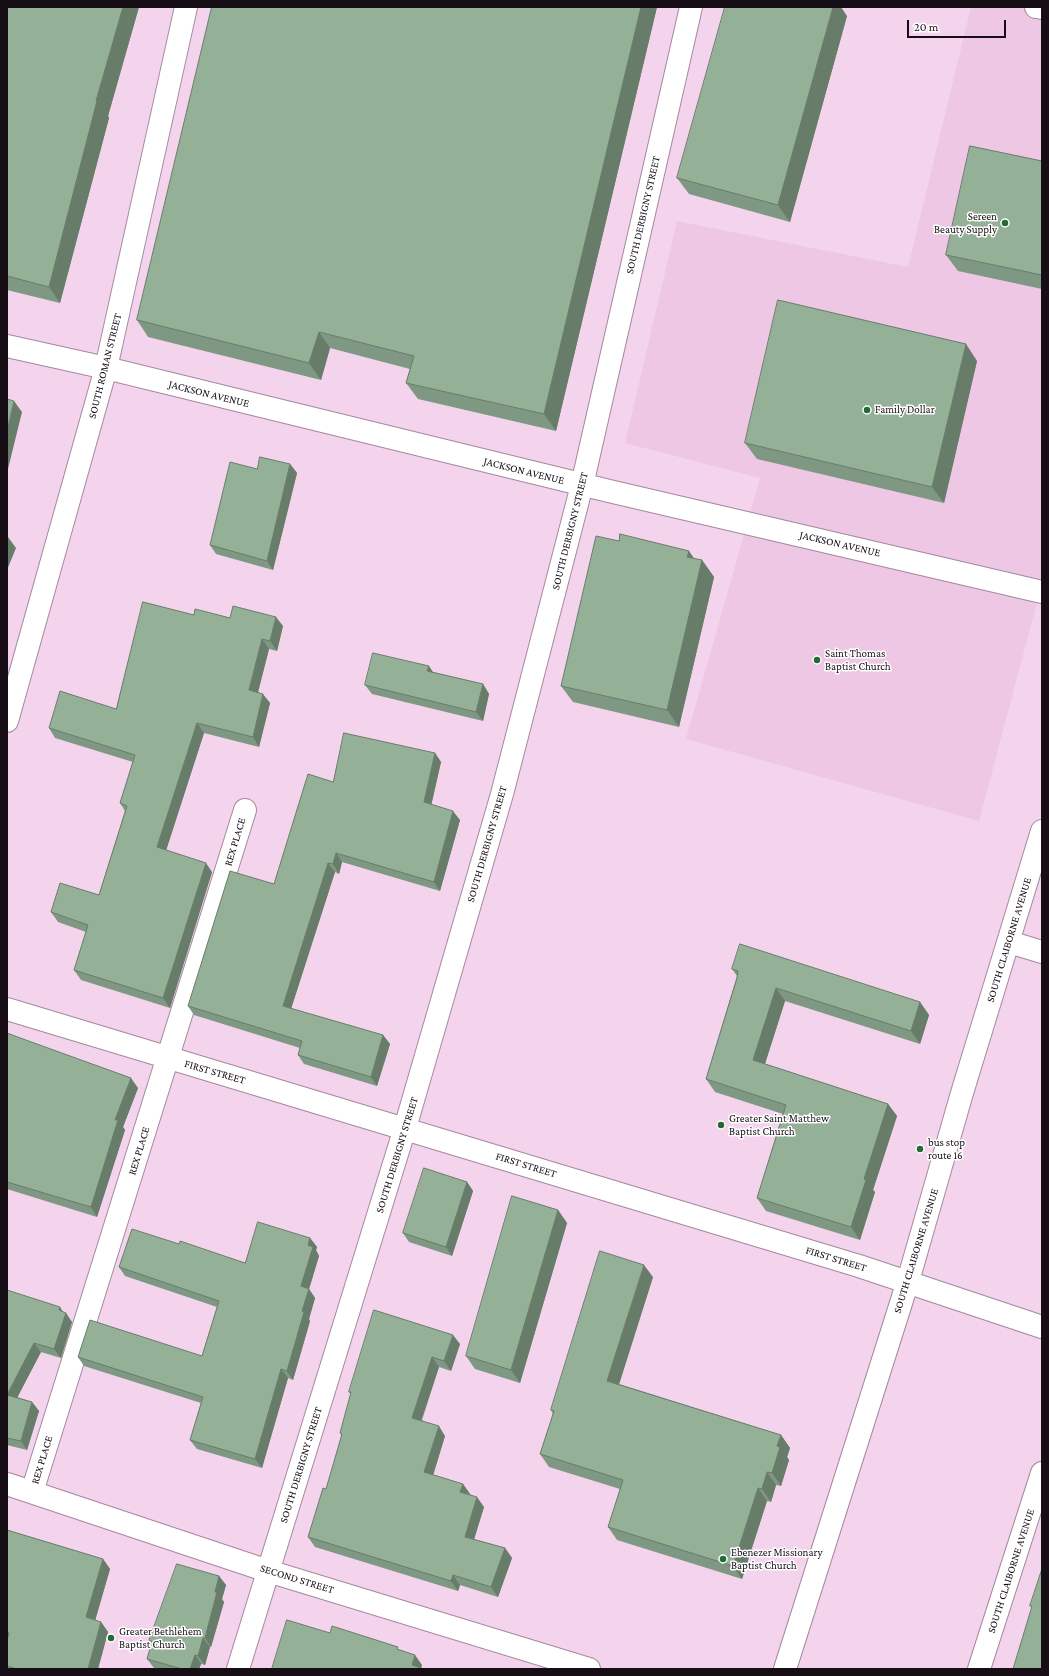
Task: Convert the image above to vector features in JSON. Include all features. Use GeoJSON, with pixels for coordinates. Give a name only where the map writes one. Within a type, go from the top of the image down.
{"type":"FeatureCollection","features":[{"type":"Feature","properties":{"kind":"street","name":"SOUTH ROMAN STREET"},"geometry":{"type":"LineString","coordinates":[[7,721],[106,368],[186,7]]}},
{"type":"Feature","properties":{"kind":"street","name":"SOUTH DERBIGNY STREET"},"geometry":{"type":"LineString","coordinates":[[238,1669],[405,1128],[502,794],[582,485],[691,7]]}},
{"type":"Feature","properties":{"kind":"street"},"geometry":{"type":"LineString","coordinates":[[1036,7],[1042,8]]}},
{"type":"Feature","properties":{"kind":"street","name":"JACKSON AVENUE"},"geometry":{"type":"LineString","coordinates":[[7,346],[106,368],[582,485],[1042,592]]}},
{"type":"Feature","properties":{"kind":"street","name":"REX PLACE"},"geometry":{"type":"LineString","coordinates":[[32,1492],[245,810]]}},
{"type":"Feature","properties":{"kind":"street","name":"SOUTH CLAIBORNE AVENUE"},"geometry":{"type":"LineString","coordinates":[[785,1669],[908,1281],[962,1093],[1042,831]]}},
{"type":"Feature","properties":{"kind":"street"},"geometry":{"type":"LineString","coordinates":[[1008,942],[1042,952]]}},
{"type":"Feature","properties":{"kind":"street","name":"FIRST STREET"},"geometry":{"type":"LineString","coordinates":[[7,1010],[405,1128],[908,1281],[1042,1327]]}},
{"type":"Feature","properties":{"kind":"street","name":"SOUTH CLAIBORNE AVENUE"},"geometry":{"type":"LineString","coordinates":[[979,1669],[1042,1473]]}},
{"type":"Feature","properties":{"kind":"street","name":"SECOND STREET"},"geometry":{"type":"LineString","coordinates":[[7,1484],[268,1571],[589,1669]]}},
{"type":"Feature","properties":{"kind":"shaded area"},"geometry":{"type":"Polygon","coordinates":[[[971,7],[1042,7],[1042,584],[979,821],[686,739],[760,478],[625,443],[677,221],[908,267],[971,7]]]}},
{"type":"Feature","properties":{"kind":"building"},"geometry":{"type":"Polygon","coordinates":[[[7,7],[123,7],[96,101],[49,287],[7,276],[7,7]]]}},
{"type":"Feature","properties":{"kind":"building"},"geometry":{"type":"Polygon","coordinates":[[[212,7],[641,7],[544,414],[406,383],[414,356],[319,332],[309,363],[137,320],[212,7]]]}},
{"type":"Feature","properties":{"kind":"building"},"geometry":{"type":"Polygon","coordinates":[[[725,7],[833,7],[778,205],[677,178],[725,7]]]}},
{"type":"Feature","properties":{"kind":"building","name":"Sereen Beauty Supply"},"geometry":{"type":"Polygon","coordinates":[[[970,146],[1042,161],[1042,275],[946,255],[970,146]]]}},
{"type":"Feature","properties":{"kind":"building","name":"Family Dollar"},"geometry":{"type":"Polygon","coordinates":[[[778,300],[966,344],[932,487],[745,443],[778,300]]]}},
{"type":"Feature","properties":{"kind":"building"},"geometry":{"type":"Polygon","coordinates":[[[7,399],[14,401],[7,431],[7,399]]]}},
{"type":"Feature","properties":{"kind":"building"},"geometry":{"type":"Polygon","coordinates":[[[260,457],[290,464],[267,561],[210,545],[230,462],[257,469],[260,457]]]}},
{"type":"Feature","properties":{"kind":"building"},"geometry":{"type":"Polygon","coordinates":[[[620,534],[689,551],[687,557],[702,560],[667,710],[561,686],[596,536],[619,541],[620,534]]]}},
{"type":"Feature","properties":{"kind":"building"},"geometry":{"type":"Polygon","coordinates":[[[143,602],[194,615],[195,609],[230,618],[233,606],[276,617],[270,641],[262,639],[249,690],[263,694],[253,737],[197,723],[157,847],[206,863],[163,998],[74,970],[88,925],[51,912],[60,883],[99,895],[127,806],[120,803],[135,755],[49,728],[60,691],[116,709],[143,602]]]}},
{"type":"Feature","properties":{"kind":"building"},"geometry":{"type":"Polygon","coordinates":[[[373,653],[429,666],[427,671],[483,684],[476,712],[365,685],[373,653]]]}},
{"type":"Feature","properties":{"kind":"building"},"geometry":{"type":"Polygon","coordinates":[[[344,733],[435,753],[424,802],[453,811],[434,882],[336,853],[333,864],[328,863],[283,1006],[383,1035],[371,1077],[298,1055],[302,1041],[188,1006],[230,871],[274,884],[308,774],[333,782],[344,733]]]}},
{"type":"Feature","properties":{"kind":"building"},"geometry":{"type":"Polygon","coordinates":[[[740,944],[920,1002],[911,1031],[776,988],[753,1060],[888,1104],[864,1179],[866,1180],[851,1227],[757,1198],[786,1105],[706,1079],[737,978],[738,971],[732,969],[740,944]]]}},
{"type":"Feature","properties":{"kind":"building"},"geometry":{"type":"Polygon","coordinates":[[[7,1033],[131,1078],[115,1120],[118,1120],[91,1207],[7,1182],[7,1033]]]}},
{"type":"Feature","properties":{"kind":"building"},"geometry":{"type":"Polygon","coordinates":[[[424,1168],[467,1182],[446,1247],[403,1233],[424,1168]]]}},
{"type":"Feature","properties":{"kind":"building"},"geometry":{"type":"Polygon","coordinates":[[[512,1196],[558,1210],[511,1370],[466,1356],[512,1196]]]}},
{"type":"Feature","properties":{"kind":"building"},"geometry":{"type":"Polygon","coordinates":[[[258,1222],[310,1238],[308,1245],[313,1247],[301,1286],[309,1289],[302,1311],[304,1312],[287,1371],[281,1369],[255,1459],[190,1440],[203,1397],[78,1357],[90,1320],[202,1356],[219,1301],[119,1267],[132,1229],[179,1244],[180,1241],[245,1263],[258,1222]]]}},
{"type":"Feature","properties":{"kind":"building"},"geometry":{"type":"Polygon","coordinates":[[[600,1251],[644,1265],[607,1381],[781,1435],[777,1446],[780,1447],[772,1473],[767,1472],[762,1489],[758,1488],[733,1566],[608,1527],[623,1480],[540,1454],[554,1411],[551,1410],[600,1251]]]}},
{"type":"Feature","properties":{"kind":"building"},"geometry":{"type":"Polygon","coordinates":[[[7,1290],[60,1307],[59,1310],[66,1313],[54,1349],[34,1343],[7,1395],[7,1290]]]}},
{"type":"Feature","properties":{"kind":"building"},"geometry":{"type":"Polygon","coordinates":[[[374,1310],[453,1335],[444,1361],[432,1357],[412,1418],[439,1426],[424,1472],[463,1484],[460,1492],[477,1497],[465,1537],[505,1548],[491,1587],[453,1575],[451,1581],[308,1537],[323,1488],[326,1489],[342,1434],[340,1433],[351,1392],[349,1392],[374,1310]]]}},
{"type":"Feature","properties":{"kind":"building"},"geometry":{"type":"Polygon","coordinates":[[[7,1395],[32,1402],[21,1441],[7,1438],[7,1395]]]}},
{"type":"Feature","properties":{"kind":"building"},"geometry":{"type":"Polygon","coordinates":[[[7,1530],[103,1559],[86,1617],[101,1622],[88,1669],[17,1669],[7,1666],[7,1640],[9,1633],[7,1632],[7,1530]]]}},
{"type":"Feature","properties":{"kind":"building"},"geometry":{"type":"Polygon","coordinates":[[[177,1564],[219,1576],[215,1592],[217,1592],[205,1638],[203,1638],[198,1656],[195,1655],[190,1669],[182,1669],[147,1659],[152,1641],[149,1641],[177,1564]]]}},
{"type":"Feature","properties":{"kind":"building"},"geometry":{"type":"Polygon","coordinates":[[[1042,1569],[1042,1669],[1013,1669],[1032,1606],[1030,1606],[1042,1569]]]}},
{"type":"Feature","properties":{"kind":"building"},"geometry":{"type":"Polygon","coordinates":[[[287,1620],[330,1633],[332,1626],[398,1647],[397,1649],[415,1655],[412,1665],[424,1669],[272,1669],[287,1620]]]}},
{"type":"Feature","properties":{"kind":"place","name":"Sereen Beauty Supply"},"geometry":{"type":"Point","coordinates":[1005,223]}},
{"type":"Feature","properties":{"kind":"place","name":"Family Dollar"},"geometry":{"type":"Point","coordinates":[867,410]}},
{"type":"Feature","properties":{"kind":"place","name":"Saint Thomas Baptist Church"},"geometry":{"type":"Point","coordinates":[817,660]}},
{"type":"Feature","properties":{"kind":"place","name":"Greater Saint Matthew Baptist Church"},"geometry":{"type":"Point","coordinates":[721,1125]}},
{"type":"Feature","properties":{"kind":"place","name":"bus stop route 16"},"geometry":{"type":"Point","coordinates":[920,1149]}},
{"type":"Feature","properties":{"kind":"place","name":"Ebenezer Missionary Baptist Church"},"geometry":{"type":"Point","coordinates":[723,1559]}},
{"type":"Feature","properties":{"kind":"place","name":"Greater Bethlehem Baptist Church"},"geometry":{"type":"Point","coordinates":[111,1638]}}]}
